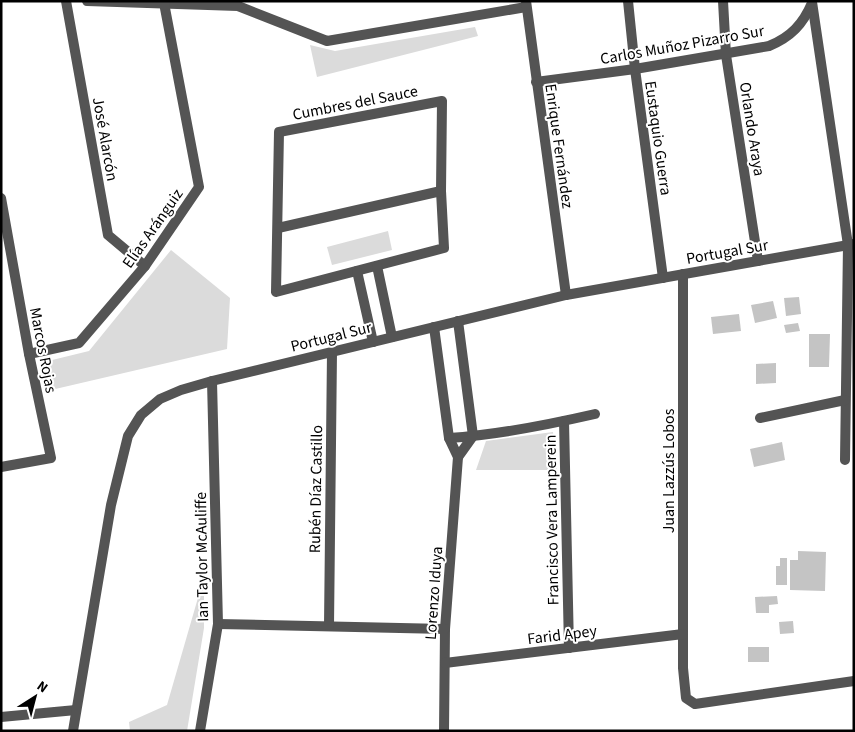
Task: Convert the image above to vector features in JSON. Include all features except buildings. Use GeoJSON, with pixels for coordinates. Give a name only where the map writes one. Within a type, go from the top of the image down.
{"type":"FeatureCollection","features":[{"type":"Feature","properties":{"kind":"street","name":"José Alarcón"},"geometry":{"type":"LineString","coordinates":[[66,1],[108,234],[145,266]]}},
{"type":"Feature","properties":{"kind":"street"},"geometry":{"type":"LineString","coordinates":[[86,1],[238,6],[327,41],[526,4]]}},
{"type":"Feature","properties":{"kind":"street","name":"Eustaquio Guerra"},"geometry":{"type":"LineString","coordinates":[[628,1],[635,69],[663,278]]}},
{"type":"Feature","properties":{"kind":"street","name":"Orlando Araya"},"geometry":{"type":"LineString","coordinates":[[723,1],[726,55],[758,261]]}},
{"type":"Feature","properties":{"kind":"street"},"geometry":{"type":"LineString","coordinates":[[812,2],[851,244],[845,400],[845,460]]}},
{"type":"Feature","properties":{"kind":"street","name":"Carlos Muñoz Pizarro Sur"},"geometry":{"type":"LineString","coordinates":[[536,82],[726,55],[769,46],[781,41],[800,25],[812,2]]}},
{"type":"Feature","properties":{"kind":"street","name":"Elías Aránguiz"},"geometry":{"type":"LineString","coordinates":[[29,354],[79,343],[145,266],[199,187],[164,3]]}},
{"type":"Feature","properties":{"kind":"street","name":"Enrique Fernández"},"geometry":{"type":"LineString","coordinates":[[526,4],[566,295]]}},
{"type":"Feature","properties":{"kind":"street","name":"Cumbres del Sauce"},"geometry":{"type":"LineString","coordinates":[[442,101],[441,191],[444,248],[276,292],[279,132],[442,101]]}},
{"type":"Feature","properties":{"kind":"street"},"geometry":{"type":"LineString","coordinates":[[278,228],[441,191]]}},
{"type":"Feature","properties":{"kind":"street","name":"Marcos Rojas"},"geometry":{"type":"LineString","coordinates":[[1,198],[29,354],[51,458],[1,467]]}},
{"type":"Feature","properties":{"kind":"street","name":"Portugal Sur"},"geometry":{"type":"LineString","coordinates":[[73,731],[111,505],[128,436],[141,415],[160,399],[175,392],[212,381],[566,295],[851,244]]}},
{"type":"Feature","properties":{"kind":"street"},"geometry":{"type":"LineString","coordinates":[[377,266],[392,337]]}},
{"type":"Feature","properties":{"kind":"street"},"geometry":{"type":"LineString","coordinates":[[356,271],[373,342]]}},
{"type":"Feature","properties":{"kind":"street","name":"Juan Lazzús Lobos"},"geometry":{"type":"LineString","coordinates":[[683,274],[683,668],[686,698],[695,704],[854,681]]}},
{"type":"Feature","properties":{"kind":"street"},"geometry":{"type":"LineString","coordinates":[[458,321],[473,436],[458,457]]}},
{"type":"Feature","properties":{"kind":"street","name":"Lorenzo Iduya"},"geometry":{"type":"LineString","coordinates":[[434,327],[449,438],[458,457],[445,629],[444,731]]}},
{"type":"Feature","properties":{"kind":"street","name":"Rubén Díaz Castillo"},"geometry":{"type":"LineString","coordinates":[[328,626],[332,352]]}},
{"type":"Feature","properties":{"kind":"street","name":"Ian Taylor McAuliffe"},"geometry":{"type":"LineString","coordinates":[[200,731],[218,624],[212,381]]}},
{"type":"Feature","properties":{"kind":"street"},"geometry":{"type":"LineString","coordinates":[[760,418],[845,400]]}},
{"type":"Feature","properties":{"kind":"street","name":"Francisco Vera Lamperein"},"geometry":{"type":"LineString","coordinates":[[449,438],[473,436],[595,414]]}},
{"type":"Feature","properties":{"kind":"street","name":"Francisco Vera Lamperein"},"geometry":{"type":"LineString","coordinates":[[564,421],[569,648]]}},
{"type":"Feature","properties":{"kind":"street"},"geometry":{"type":"LineString","coordinates":[[218,624],[445,629]]}},
{"type":"Feature","properties":{"kind":"street","name":"Farid Apey"},"geometry":{"type":"LineString","coordinates":[[444,663],[683,634]]}},
{"type":"Feature","properties":{"kind":"street"},"geometry":{"type":"LineString","coordinates":[[1,717],[76,710]]}},
{"type":"Feature","properties":{"kind":"shaded area"},"geometry":{"type":"Polygon","coordinates":[[[475,27],[478,36],[317,77],[310,45],[335,51],[475,27]]]}},
{"type":"Feature","properties":{"kind":"shaded area"},"geometry":{"type":"Polygon","coordinates":[[[388,231],[392,250],[332,265],[327,247],[388,231]]]}},
{"type":"Feature","properties":{"kind":"shaded area"},"geometry":{"type":"Polygon","coordinates":[[[171,250],[230,298],[227,349],[51,390],[44,362],[89,351],[171,250]]]}},
{"type":"Feature","properties":{"kind":"shaded area"},"geometry":{"type":"Polygon","coordinates":[[[553,432],[557,470],[476,470],[486,441],[553,432]]]}},
{"type":"Feature","properties":{"kind":"shaded area"},"geometry":{"type":"Polygon","coordinates":[[[204,577],[204,628],[187,731],[130,731],[129,722],[167,705],[204,577]]]}}]}
